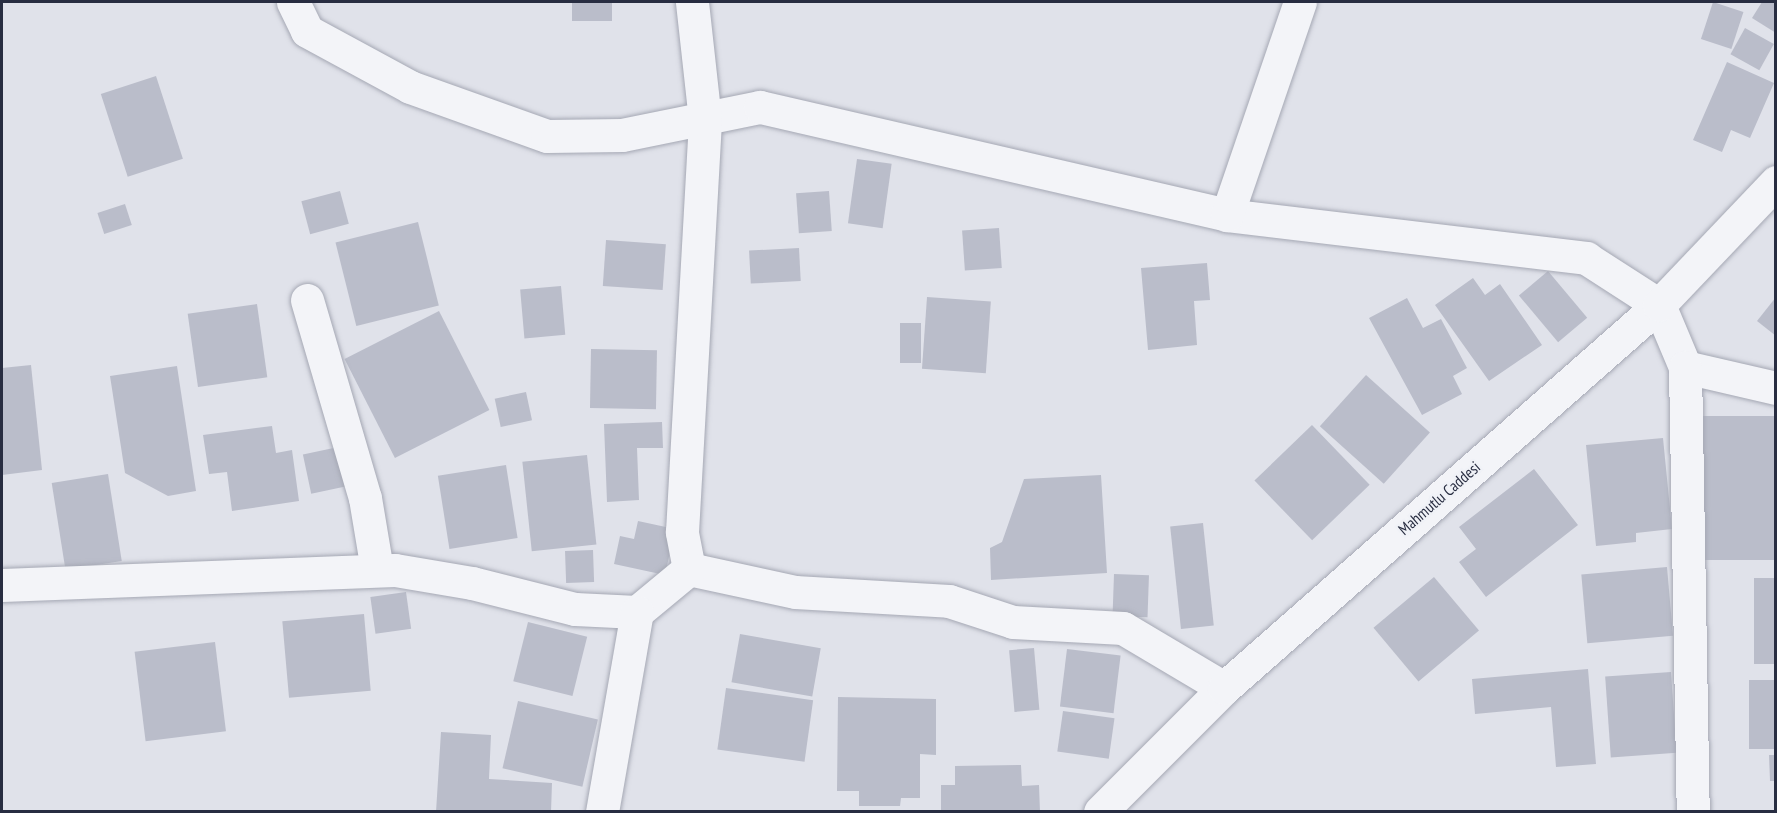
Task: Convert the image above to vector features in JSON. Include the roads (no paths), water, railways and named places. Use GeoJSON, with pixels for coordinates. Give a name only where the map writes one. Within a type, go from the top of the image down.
{"type":"FeatureCollection","features":[{"type":"Feature","properties":{"kind":"street"},"geometry":{"type":"LineString","coordinates":[[293,2],[307,32],[410,87],[547,136],[622,135],[705,120],[760,107],[1227,215],[1586,258],[1659,305],[1685,367],[1694,812]]}},
{"type":"Feature","properties":{"kind":"street"},"geometry":{"type":"LineString","coordinates":[[690,569],[682,532],[705,120],[692,2]]}},
{"type":"Feature","properties":{"kind":"street"},"geometry":{"type":"LineString","coordinates":[[1227,215],[1300,2]]}},
{"type":"Feature","properties":{"kind":"street","name":"Mahmutlu Caddesi"},"geometry":{"type":"LineString","coordinates":[[1100,812],[1224,688],[1659,305],[1776,182]]}},
{"type":"Feature","properties":{"kind":"street"},"geometry":{"type":"LineString","coordinates":[[308,300],[365,498],[377,570]]}},
{"type":"Feature","properties":{"kind":"street"},"geometry":{"type":"LineString","coordinates":[[1685,367],[1776,388]]}},
{"type":"Feature","properties":{"kind":"street"},"geometry":{"type":"LineString","coordinates":[[602,812],[637,612],[690,569]]}},
{"type":"Feature","properties":{"kind":"street"},"geometry":{"type":"LineString","coordinates":[[690,569],[795,592],[949,601],[1013,622],[1123,628],[1224,688]]}},
{"type":"Feature","properties":{"kind":"street"},"geometry":{"type":"LineString","coordinates":[[2,585],[377,570],[472,583],[575,609],[637,612]]}}]}
